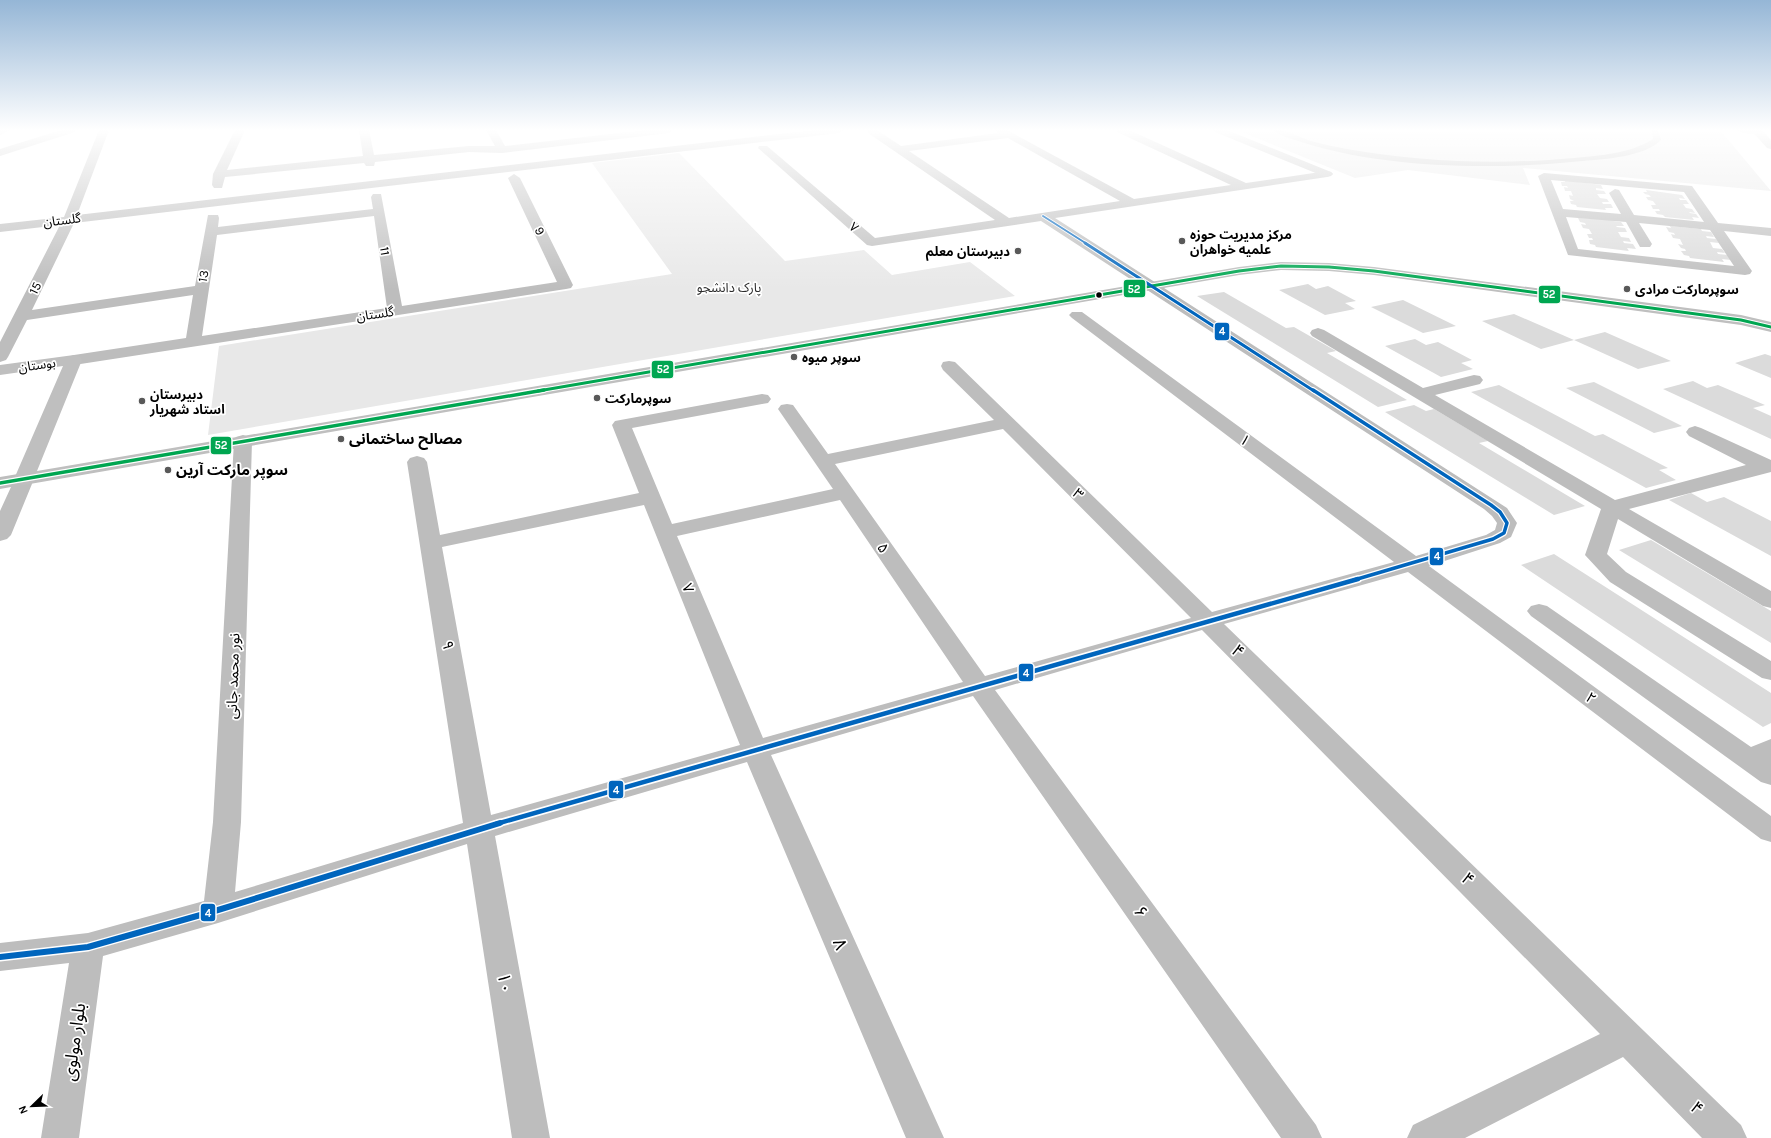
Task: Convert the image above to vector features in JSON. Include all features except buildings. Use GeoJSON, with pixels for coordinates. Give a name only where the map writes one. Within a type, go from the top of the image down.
{"type":"FeatureCollection","features":[{"type":"Feature","properties":{"kind":"street","name":"15"},"geometry":{"type":"LineString","coordinates":[[0,357],[69,220],[85,183]]}},
{"type":"Feature","properties":{"kind":"street","name":"13"},"geometry":{"type":"LineString","coordinates":[[193,341],[218,183]]}},
{"type":"Feature","properties":{"kind":"street","name":"گلستان"},"geometry":{"type":"LineString","coordinates":[[0,228],[215,206],[398,183]]}},
{"type":"Feature","properties":{"kind":"street","name":"9"},"geometry":{"type":"LineString","coordinates":[[516,183],[566,285]]}},
{"type":"Feature","properties":{"kind":"street","name":"۷"},"geometry":{"type":"LineString","coordinates":[[804,183],[872,242],[1007,222]]}},
{"type":"Feature","properties":{"kind":"street"},"geometry":{"type":"LineString","coordinates":[[949,183],[1007,222],[1264,183]]}},
{"type":"Feature","properties":{"kind":"street"},"geometry":{"type":"LineString","coordinates":[[1096,183],[1132,203]]}},
{"type":"Feature","properties":{"kind":"street"},"geometry":{"type":"LineString","coordinates":[[1238,183],[1244,186]]}},
{"type":"Feature","properties":{"kind":"street"},"geometry":{"type":"LineString","coordinates":[[1547,183],[1573,252],[1745,271],[1688,189],[1623,183]]}},
{"type":"Feature","properties":{"kind":"street","name":"11"},"geometry":{"type":"LineString","coordinates":[[376,190],[395,311]]}},
{"type":"Feature","properties":{"kind":"street"},"geometry":{"type":"LineString","coordinates":[[1615,193],[1645,244]]}},
{"type":"Feature","properties":{"kind":"street"},"geometry":{"type":"LineString","coordinates":[[211,232],[379,212]]}},
{"type":"Feature","properties":{"kind":"street"},"geometry":{"type":"LineString","coordinates":[[1558,212],[1771,232]]}},
{"type":"Feature","properties":{"kind":"street"},"geometry":{"type":"LineString","coordinates":[[0,957],[88,947],[218,910],[479,829],[1207,620],[1412,564],[1494,539],[1504,533],[1507,528],[1505,518],[1491,505],[1043,216]]}},
{"type":"Feature","properties":{"kind":"street"},"geometry":{"type":"LineString","coordinates":[[0,483],[1239,271],[1281,266],[1329,267],[1374,271],[1741,320],[1771,327]]}},
{"type":"Feature","properties":{"kind":"street","name":"گلستان"},"geometry":{"type":"LineString","coordinates":[[74,360],[566,285]]}},
{"type":"Feature","properties":{"kind":"street"},"geometry":{"type":"LineString","coordinates":[[21,316],[201,289]]}},
{"type":"Feature","properties":{"kind":"street","name":"۱"},"geometry":{"type":"LineString","coordinates":[[1077,315],[1412,564]]}},
{"type":"Feature","properties":{"kind":"street"},"geometry":{"type":"LineString","coordinates":[[1741,320],[1771,320]]}},
{"type":"Feature","properties":{"kind":"street"},"geometry":{"type":"LineString","coordinates":[[1318,333],[1771,601]]}},
{"type":"Feature","properties":{"kind":"street"},"geometry":{"type":"LineString","coordinates":[[0,535],[74,360]]}},
{"type":"Feature","properties":{"kind":"street","name":"بوستان"},"geometry":{"type":"LineString","coordinates":[[0,370],[74,360]]}},
{"type":"Feature","properties":{"kind":"street","name":"۳"},"geometry":{"type":"LineString","coordinates":[[949,366],[1207,620]]}},
{"type":"Feature","properties":{"kind":"street"},"geometry":{"type":"LineString","coordinates":[[1419,394],[1474,380]]}},
{"type":"Feature","properties":{"kind":"street","name":"۷"},"geometry":{"type":"LineString","coordinates":[[756,750],[621,426],[762,399]]}},
{"type":"Feature","properties":{"kind":"street","name":"۵"},"geometry":{"type":"LineString","coordinates":[[787,409],[979,686]]}},
{"type":"Feature","properties":{"kind":"street"},"geometry":{"type":"LineString","coordinates":[[822,461],[1006,423]]}},
{"type":"Feature","properties":{"kind":"street"},"geometry":{"type":"LineString","coordinates":[[1695,432],[1768,466]]}},
{"type":"Feature","properties":{"kind":"street","name":"نور محمد جانی"},"geometry":{"type":"LineString","coordinates":[[218,910],[227,822],[243,441]]}},
{"type":"Feature","properties":{"kind":"street","name":"۹"},"geometry":{"type":"LineString","coordinates":[[417,462],[479,829]]}},
{"type":"Feature","properties":{"kind":"street"},"geometry":{"type":"LineString","coordinates":[[1612,506],[1768,466]]}},
{"type":"Feature","properties":{"kind":"street"},"geometry":{"type":"LineString","coordinates":[[665,532],[844,493]]}},
{"type":"Feature","properties":{"kind":"street"},"geometry":{"type":"LineString","coordinates":[[431,543],[651,497]]}},
{"type":"Feature","properties":{"kind":"street"},"geometry":{"type":"LineString","coordinates":[[1612,506],[1596,555],[1618,577],[1771,672]]}},
{"type":"Feature","properties":{"kind":"street","name":"۲"},"geometry":{"type":"LineString","coordinates":[[1412,564],[1771,831]]}},
{"type":"Feature","properties":{"kind":"street"},"geometry":{"type":"LineString","coordinates":[[1540,611],[1760,754],[1771,775]]}},
{"type":"Feature","properties":{"kind":"street","name":"۴"},"geometry":{"type":"LineString","coordinates":[[1207,620],[1728,1138]]}},
{"type":"Feature","properties":{"kind":"street","name":"۶"},"geometry":{"type":"LineString","coordinates":[[979,686],[1303,1138]]}},
{"type":"Feature","properties":{"kind":"street","name":"۸"},"geometry":{"type":"LineString","coordinates":[[756,750],[925,1138]]}},
{"type":"Feature","properties":{"kind":"street","name":"۱۰"},"geometry":{"type":"LineString","coordinates":[[479,829],[531,1138]]}},
{"type":"Feature","properties":{"kind":"street","name":"بلوار مولوی"},"geometry":{"type":"LineString","coordinates":[[60,1138],[88,947]]}},
{"type":"Feature","properties":{"kind":"street"},"geometry":{"type":"LineString","coordinates":[[1426,1138],[1627,1038]]}},
{"type":"Feature","properties":{"kind":"green space","name":"پارک دانشجو"},"geometry":{"type":"Polygon","coordinates":[[[606,183],[709,183],[785,261],[864,250],[892,275],[970,262],[1015,296],[208,435],[219,346],[672,274],[606,183]]]}},
{"type":"Feature","properties":{"kind":"green space"},"geometry":{"type":"Polygon","coordinates":[[[1515,183],[1529,183],[1530,185],[1515,183]]]}},
{"type":"Feature","properties":{"kind":"green space"},"geometry":{"type":"Polygon","coordinates":[[[1686,183],[1764,183],[1771,191],[1686,183]]]}},
{"type":"Feature","properties":{"kind":"transit line","name":"4"},"geometry":{"type":"LineString","coordinates":[[0,957],[88,947],[218,910],[479,829],[1412,564],[1493,539],[1504,533],[1507,523],[1500,512],[1491,505],[1043,216]]}},
{"type":"Feature","properties":{"kind":"transit line","name":"52"},"geometry":{"type":"LineString","coordinates":[[0,483],[1239,271],[1281,266],[1329,267],[1374,271],[1741,320],[1771,327]]}},
{"type":"Feature","properties":{"kind":"place","name":"مرکز مدیریت حوزه علمیه خواهران"},"geometry":{"type":"Point","coordinates":[1182,241]}},
{"type":"Feature","properties":{"kind":"place","name":"دبیرستان معلم"},"geometry":{"type":"Point","coordinates":[1018,251]}},
{"type":"Feature","properties":{"kind":"place","name":"سوپرمارکت مرادی"},"geometry":{"type":"Point","coordinates":[1627,289]}},
{"type":"Feature","properties":{"kind":"place","name":"سوپر میوه"},"geometry":{"type":"Point","coordinates":[794,357]}},
{"type":"Feature","properties":{"kind":"place","name":"سوپرمارکت"},"geometry":{"type":"Point","coordinates":[597,398]}},
{"type":"Feature","properties":{"kind":"place","name":"دبیرستان استاد شهریار"},"geometry":{"type":"Point","coordinates":[142,401]}},
{"type":"Feature","properties":{"kind":"place","name":"مصالح ساختمانی"},"geometry":{"type":"Point","coordinates":[341,439]}},
{"type":"Feature","properties":{"kind":"place","name":"سوپر مارکت آرین"},"geometry":{"type":"Point","coordinates":[168,470]}}]}
